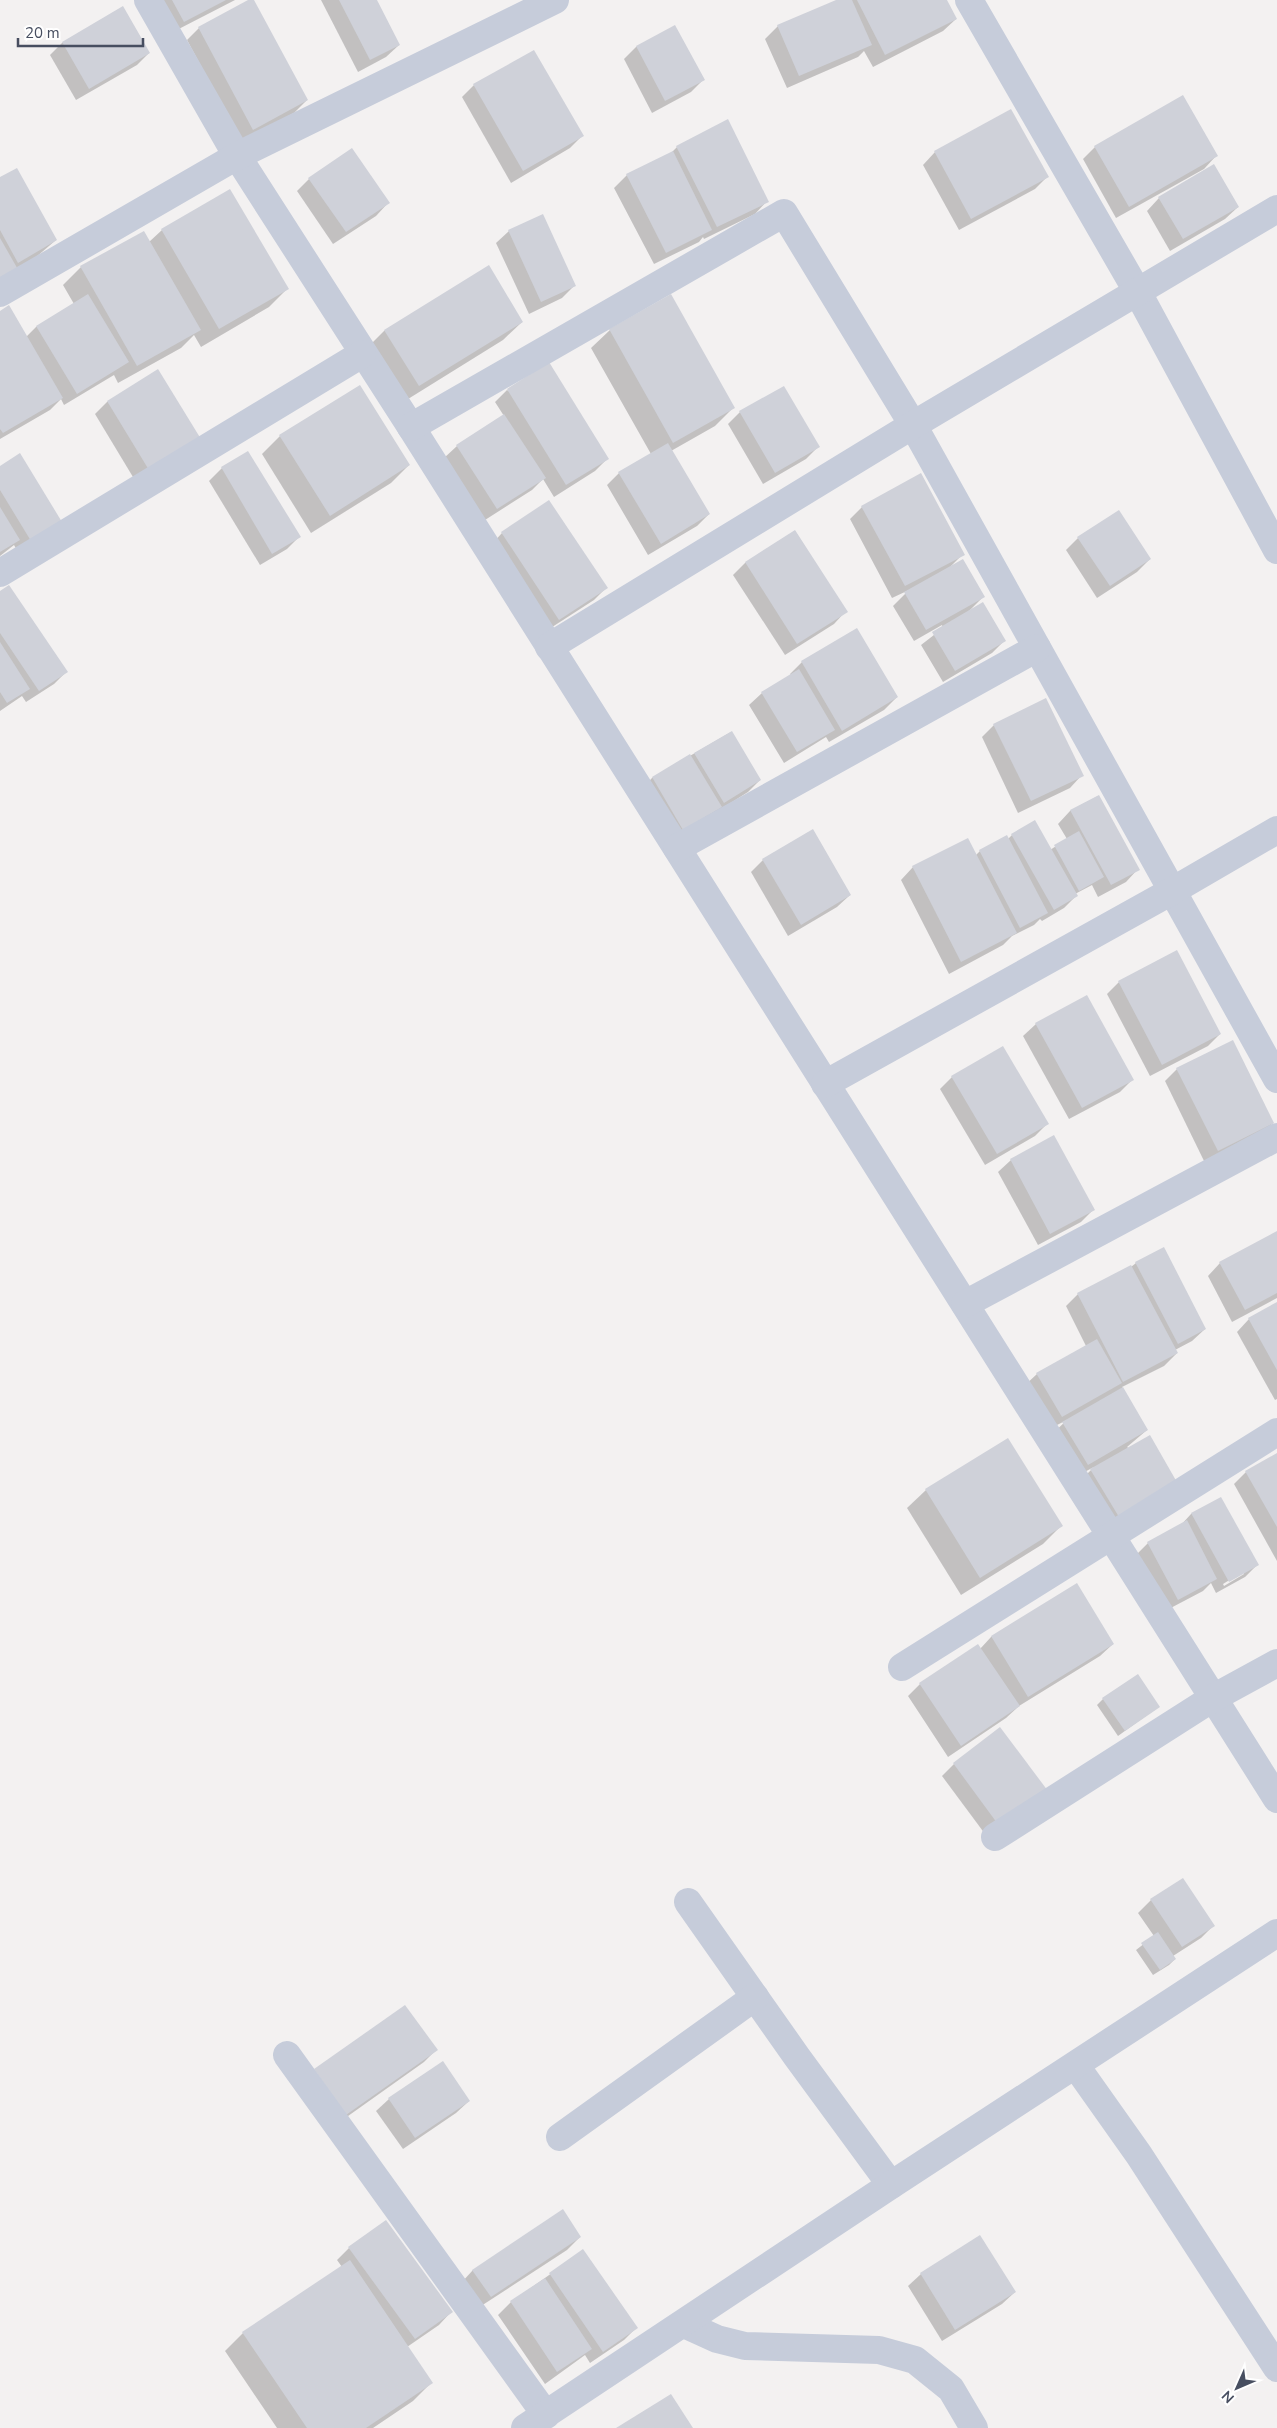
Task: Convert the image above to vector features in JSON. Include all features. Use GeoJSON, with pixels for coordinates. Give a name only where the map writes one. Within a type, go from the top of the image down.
{"type":"FeatureCollection","features":[{"type":"Feature","properties":{"kind":"street"},"geometry":{"type":"LineString","coordinates":[[148,0],[237,156],[362,354],[411,427],[1277,1798]]}},
{"type":"Feature","properties":{"kind":"street"},"geometry":{"type":"LineString","coordinates":[[0,293],[237,156],[554,0]]}},
{"type":"Feature","properties":{"kind":"street"},"geometry":{"type":"LineString","coordinates":[[969,0],[1137,292],[1277,550]]}},
{"type":"Feature","properties":{"kind":"street"},"geometry":{"type":"LineString","coordinates":[[549,646],[913,425],[1277,209]]}},
{"type":"Feature","properties":{"kind":"street"},"geometry":{"type":"LineString","coordinates":[[411,427],[784,213],[913,425],[1277,1079]]}},
{"type":"Feature","properties":{"kind":"street"},"geometry":{"type":"LineString","coordinates":[[0,573],[362,354]]}},
{"type":"Feature","properties":{"kind":"street"},"geometry":{"type":"LineString","coordinates":[[677,848],[1037,648]]}},
{"type":"Feature","properties":{"kind":"street"},"geometry":{"type":"LineString","coordinates":[[826,1084],[1172,892],[1277,830]]}},
{"type":"Feature","properties":{"kind":"street"},"geometry":{"type":"LineString","coordinates":[[965,1304],[1277,1137]]}},
{"type":"Feature","properties":{"kind":"street"},"geometry":{"type":"LineString","coordinates":[[902,1667],[1277,1432]]}},
{"type":"Feature","properties":{"kind":"street"},"geometry":{"type":"LineString","coordinates":[[995,1836],[1213,1698],[1277,1663]]}},
{"type":"Feature","properties":{"kind":"street"},"geometry":{"type":"LineString","coordinates":[[688,1902],[891,2185]]}},
{"type":"Feature","properties":{"kind":"street"},"geometry":{"type":"LineString","coordinates":[[287,2055],[535,2422],[891,2185],[1277,1934]]}},
{"type":"Feature","properties":{"kind":"street"},"geometry":{"type":"LineString","coordinates":[[560,2137],[756,1997]]}},
{"type":"Feature","properties":{"kind":"street"},"geometry":{"type":"LineString","coordinates":[[1076,2066],[1139,2155],[1277,2368]]}},
{"type":"Feature","properties":{"kind":"street"},"geometry":{"type":"LineString","coordinates":[[684,2324],[718,2340],[745,2346],[879,2350],[915,2360],[951,2389],[974,2428]]}},
{"type":"Feature","properties":{"kind":"building"},"geometry":{"type":"Polygon","coordinates":[[[172,0],[226,0],[184,22],[172,0]]]}},
{"type":"Feature","properties":{"kind":"building"},"geometry":{"type":"Polygon","coordinates":[[[248,0],[254,0],[308,100],[253,130],[198,27],[248,0]]]}},
{"type":"Feature","properties":{"kind":"building"},"geometry":{"type":"Polygon","coordinates":[[[339,0],[377,0],[400,45],[370,60],[339,0]]]}},
{"type":"Feature","properties":{"kind":"building"},"geometry":{"type":"Polygon","coordinates":[[[836,0],[852,0],[872,45],[799,76],[777,25],[836,0]]]}},
{"type":"Feature","properties":{"kind":"building"},"geometry":{"type":"Polygon","coordinates":[[[857,0],[947,0],[957,19],[885,55],[857,0]]]}},
{"type":"Feature","properties":{"kind":"building"},"geometry":{"type":"Polygon","coordinates":[[[123,6],[150,53],[89,89],[62,42],[123,6]]]}},
{"type":"Feature","properties":{"kind":"building"},"geometry":{"type":"Polygon","coordinates":[[[675,25],[705,80],[665,101],[636,46],[675,25]]]}},
{"type":"Feature","properties":{"kind":"building"},"geometry":{"type":"Polygon","coordinates":[[[534,50],[584,136],[523,171],[473,84],[534,50]]]}},
{"type":"Feature","properties":{"kind":"building"},"geometry":{"type":"Polygon","coordinates":[[[1183,95],[1218,156],[1129,207],[1094,146],[1183,95]]]}},
{"type":"Feature","properties":{"kind":"building"},"geometry":{"type":"Polygon","coordinates":[[[1011,109],[1049,177],[971,219],[934,151],[1011,109]]]}},
{"type":"Feature","properties":{"kind":"building"},"geometry":{"type":"Polygon","coordinates":[[[728,119],[769,202],[717,227],[676,146],[728,119]]]}},
{"type":"Feature","properties":{"kind":"building"},"geometry":{"type":"Polygon","coordinates":[[[352,148],[390,203],[346,232],[308,178],[352,148]]]}},
{"type":"Feature","properties":{"kind":"building"},"geometry":{"type":"Polygon","coordinates":[[[673,151],[712,230],[666,253],[626,174],[673,151]]]}},
{"type":"Feature","properties":{"kind":"building"},"geometry":{"type":"Polygon","coordinates":[[[1214,164],[1239,207],[1183,239],[1158,197],[1214,164]]]}},
{"type":"Feature","properties":{"kind":"building"},"geometry":{"type":"Polygon","coordinates":[[[17,168],[57,240],[18,263],[0,230],[0,177],[17,168]]]}},
{"type":"Feature","properties":{"kind":"building"},"geometry":{"type":"Polygon","coordinates":[[[230,189],[289,289],[219,329],[161,229],[230,189]]]}},
{"type":"Feature","properties":{"kind":"building"},"geometry":{"type":"Polygon","coordinates":[[[543,214],[576,286],[541,302],[508,230],[543,214]]]}},
{"type":"Feature","properties":{"kind":"building"},"geometry":{"type":"Polygon","coordinates":[[[144,231],[201,330],[137,366],[80,266],[144,231]]]}},
{"type":"Feature","properties":{"kind":"building"},"geometry":{"type":"Polygon","coordinates":[[[0,238],[20,273],[0,284],[0,238]]]}},
{"type":"Feature","properties":{"kind":"building"},"geometry":{"type":"Polygon","coordinates":[[[489,265],[523,322],[419,386],[384,330],[489,265]]]}},
{"type":"Feature","properties":{"kind":"building"},"geometry":{"type":"Polygon","coordinates":[[[88,294],[129,362],[77,394],[36,326],[88,294]]]}},
{"type":"Feature","properties":{"kind":"building"},"geometry":{"type":"Polygon","coordinates":[[[671,294],[735,408],[673,443],[609,329],[671,294]]]}},
{"type":"Feature","properties":{"kind":"building"},"geometry":{"type":"Polygon","coordinates":[[[9,305],[63,398],[3,433],[0,429],[0,311],[9,305]]]}},
{"type":"Feature","properties":{"kind":"building"},"geometry":{"type":"Polygon","coordinates":[[[549,362],[609,459],[566,485],[507,389],[549,362]]]}},
{"type":"Feature","properties":{"kind":"building"},"geometry":{"type":"Polygon","coordinates":[[[158,369],[204,444],[152,475],[107,401],[158,369]]]}},
{"type":"Feature","properties":{"kind":"building"},"geometry":{"type":"Polygon","coordinates":[[[360,385],[410,465],[330,516],[279,435],[360,385]]]}},
{"type":"Feature","properties":{"kind":"building"},"geometry":{"type":"Polygon","coordinates":[[[784,386],[820,447],[775,473],[739,411],[784,386]]]}},
{"type":"Feature","properties":{"kind":"building"},"geometry":{"type":"Polygon","coordinates":[[[504,414],[546,478],[497,509],[456,445],[504,414]]]}},
{"type":"Feature","properties":{"kind":"building"},"geometry":{"type":"Polygon","coordinates":[[[668,443],[710,514],[661,544],[618,472],[668,443]]]}},
{"type":"Feature","properties":{"kind":"building"},"geometry":{"type":"Polygon","coordinates":[[[248,451],[301,537],[272,554],[221,467],[248,451]]]}},
{"type":"Feature","properties":{"kind":"building"},"geometry":{"type":"Polygon","coordinates":[[[20,453],[62,522],[31,541],[0,490],[0,466],[20,453]]]}},
{"type":"Feature","properties":{"kind":"building"},"geometry":{"type":"Polygon","coordinates":[[[921,473],[965,555],[905,586],[861,506],[921,473]]]}},
{"type":"Feature","properties":{"kind":"building"},"geometry":{"type":"Polygon","coordinates":[[[549,500],[608,588],[559,620],[501,532],[549,500]]]}},
{"type":"Feature","properties":{"kind":"building"},"geometry":{"type":"Polygon","coordinates":[[[0,507],[20,540],[0,552],[0,507]]]}},
{"type":"Feature","properties":{"kind":"building"},"geometry":{"type":"Polygon","coordinates":[[[1119,510],[1151,559],[1110,586],[1077,537],[1119,510]]]}},
{"type":"Feature","properties":{"kind":"building"},"geometry":{"type":"Polygon","coordinates":[[[795,530],[848,612],[797,644],[745,562],[795,530]]]}},
{"type":"Feature","properties":{"kind":"building"},"geometry":{"type":"Polygon","coordinates":[[[963,559],[985,597],[926,630],[904,592],[963,559]]]}},
{"type":"Feature","properties":{"kind":"building"},"geometry":{"type":"Polygon","coordinates":[[[9,585],[68,672],[39,691],[0,633],[0,591],[9,585]]]}},
{"type":"Feature","properties":{"kind":"building"},"geometry":{"type":"Polygon","coordinates":[[[983,602],[1006,641],[955,671],[932,632],[983,602]]]}},
{"type":"Feature","properties":{"kind":"building"},"geometry":{"type":"Polygon","coordinates":[[[857,628],[898,697],[842,731],[801,661],[857,628]]]}},
{"type":"Feature","properties":{"kind":"building"},"geometry":{"type":"Polygon","coordinates":[[[0,642],[30,689],[7,703],[0,692],[0,642]]]}},
{"type":"Feature","properties":{"kind":"building"},"geometry":{"type":"Polygon","coordinates":[[[799,669],[835,730],[797,752],[761,692],[799,669]]]}},
{"type":"Feature","properties":{"kind":"building"},"geometry":{"type":"Polygon","coordinates":[[[1046,698],[1084,776],[1031,801],[993,724],[1046,698]]]}},
{"type":"Feature","properties":{"kind":"building"},"geometry":{"type":"Polygon","coordinates":[[[732,731],[761,780],[724,803],[694,753],[732,731]]]}},
{"type":"Feature","properties":{"kind":"building"},"geometry":{"type":"Polygon","coordinates":[[[690,754],[722,807],[683,830],[652,777],[690,754]]]}},
{"type":"Feature","properties":{"kind":"building"},"geometry":{"type":"Polygon","coordinates":[[[1099,795],[1140,870],[1111,885],[1070,810],[1099,795]]]}},
{"type":"Feature","properties":{"kind":"building"},"geometry":{"type":"Polygon","coordinates":[[[1035,820],[1078,896],[1054,910],[1011,834],[1035,820]]]}},
{"type":"Feature","properties":{"kind":"building"},"geometry":{"type":"Polygon","coordinates":[[[813,829],[851,895],[801,925],[762,859],[813,829]]]}},
{"type":"Feature","properties":{"kind":"building"},"geometry":{"type":"Polygon","coordinates":[[[1079,831],[1104,877],[1079,891],[1054,845],[1079,831]]]}},
{"type":"Feature","properties":{"kind":"building"},"geometry":{"type":"Polygon","coordinates":[[[1007,835],[1048,913],[1020,928],[979,850],[1007,835]]]}},
{"type":"Feature","properties":{"kind":"building"},"geometry":{"type":"Polygon","coordinates":[[[968,838],[1017,933],[961,962],[912,866],[968,838]]]}},
{"type":"Feature","properties":{"kind":"building"},"geometry":{"type":"Polygon","coordinates":[[[1177,950],[1221,1034],[1162,1065],[1118,981],[1177,950]]]}},
{"type":"Feature","properties":{"kind":"building"},"geometry":{"type":"Polygon","coordinates":[[[1087,995],[1134,1080],[1082,1108],[1035,1023],[1087,995]]]}},
{"type":"Feature","properties":{"kind":"building"},"geometry":{"type":"Polygon","coordinates":[[[1233,1040],[1274,1123],[1218,1151],[1176,1068],[1233,1040]]]}},
{"type":"Feature","properties":{"kind":"building"},"geometry":{"type":"Polygon","coordinates":[[[1003,1046],[1049,1124],[997,1154],[951,1076],[1003,1046]]]}},
{"type":"Feature","properties":{"kind":"building"},"geometry":{"type":"Polygon","coordinates":[[[1054,1135],[1095,1210],[1050,1234],[1010,1159],[1054,1135]]]}},
{"type":"Feature","properties":{"kind":"building"},"geometry":{"type":"Polygon","coordinates":[[[1277,1231],[1277,1293],[1245,1310],[1219,1262],[1277,1231]]]}},
{"type":"Feature","properties":{"kind":"building"},"geometry":{"type":"Polygon","coordinates":[[[1164,1247],[1206,1329],[1178,1344],[1135,1262],[1164,1247]]]}},
{"type":"Feature","properties":{"kind":"building"},"geometry":{"type":"Polygon","coordinates":[[[1131,1265],[1178,1353],[1123,1382],[1077,1293],[1131,1265]]]}},
{"type":"Feature","properties":{"kind":"building"},"geometry":{"type":"Polygon","coordinates":[[[1277,1302],[1277,1370],[1248,1318],[1277,1302]]]}},
{"type":"Feature","properties":{"kind":"building"},"geometry":{"type":"Polygon","coordinates":[[[1097,1339],[1122,1383],[1062,1417],[1036,1373],[1097,1339]]]}},
{"type":"Feature","properties":{"kind":"building"},"geometry":{"type":"Polygon","coordinates":[[[1123,1387],[1148,1430],[1088,1465],[1062,1422],[1123,1387]]]}},
{"type":"Feature","properties":{"kind":"building"},"geometry":{"type":"Polygon","coordinates":[[[1150,1435],[1178,1484],[1119,1517],[1090,1469],[1150,1435]]]}},
{"type":"Feature","properties":{"kind":"building"},"geometry":{"type":"Polygon","coordinates":[[[1008,1438],[1063,1526],[980,1578],[925,1489],[1008,1438]]]}},
{"type":"Feature","properties":{"kind":"building"},"geometry":{"type":"Polygon","coordinates":[[[1277,1453],[1277,1527],[1245,1471],[1277,1453]]]}},
{"type":"Feature","properties":{"kind":"building"},"geometry":{"type":"Polygon","coordinates":[[[1221,1497],[1259,1565],[1229,1582],[1191,1513],[1221,1497]]]}},
{"type":"Feature","properties":{"kind":"building"},"geometry":{"type":"Polygon","coordinates":[[[1187,1520],[1217,1579],[1178,1600],[1147,1542],[1187,1520]]]}},
{"type":"Feature","properties":{"kind":"building"},"geometry":{"type":"Polygon","coordinates":[[[1077,1583],[1114,1644],[1028,1697],[991,1636],[1077,1583]]]}},
{"type":"Feature","properties":{"kind":"building"},"geometry":{"type":"Polygon","coordinates":[[[978,1644],[1020,1706],[961,1746],[919,1683],[978,1644]]]}},
{"type":"Feature","properties":{"kind":"building"},"geometry":{"type":"Polygon","coordinates":[[[1138,1674],[1160,1707],[1125,1731],[1102,1698],[1138,1674]]]}},
{"type":"Feature","properties":{"kind":"building"},"geometry":{"type":"Polygon","coordinates":[[[1000,1727],[1048,1791],[1000,1827],[953,1763],[1000,1727]]]}},
{"type":"Feature","properties":{"kind":"building"},"geometry":{"type":"Polygon","coordinates":[[[1183,1878],[1215,1926],[1182,1947],[1150,1899],[1183,1878]]]}},
{"type":"Feature","properties":{"kind":"building"},"geometry":{"type":"Polygon","coordinates":[[[1158,1932],[1176,1959],[1160,1970],[1141,1943],[1158,1932]]]}},
{"type":"Feature","properties":{"kind":"building"},"geometry":{"type":"Polygon","coordinates":[[[405,2005],[438,2050],[346,2115],[314,2069],[405,2005]]]}},
{"type":"Feature","properties":{"kind":"building"},"geometry":{"type":"Polygon","coordinates":[[[443,2061],[470,2101],[415,2138],[388,2098],[443,2061]]]}},
{"type":"Feature","properties":{"kind":"building"},"geometry":{"type":"Polygon","coordinates":[[[563,2209],[581,2237],[491,2297],[472,2270],[563,2209]]]}},
{"type":"Feature","properties":{"kind":"building"},"geometry":{"type":"Polygon","coordinates":[[[386,2220],[453,2312],[415,2339],[348,2247],[386,2220]]]}},
{"type":"Feature","properties":{"kind":"building"},"geometry":{"type":"Polygon","coordinates":[[[980,2235],[1016,2292],[955,2330],[920,2273],[980,2235]]]}},
{"type":"Feature","properties":{"kind":"building"},"geometry":{"type":"Polygon","coordinates":[[[583,2249],[638,2328],[603,2352],[549,2273],[583,2249]]]}},
{"type":"Feature","properties":{"kind":"building"},"geometry":{"type":"Polygon","coordinates":[[[350,2260],[433,2383],[366,2428],[307,2428],[242,2332],[350,2260]]]}},
{"type":"Feature","properties":{"kind":"building"},"geometry":{"type":"Polygon","coordinates":[[[545,2278],[592,2349],[557,2372],[510,2301],[545,2278]]]}},
{"type":"Feature","properties":{"kind":"building"},"geometry":{"type":"Polygon","coordinates":[[[671,2394],[693,2428],[616,2428],[671,2394]]]}}]}
